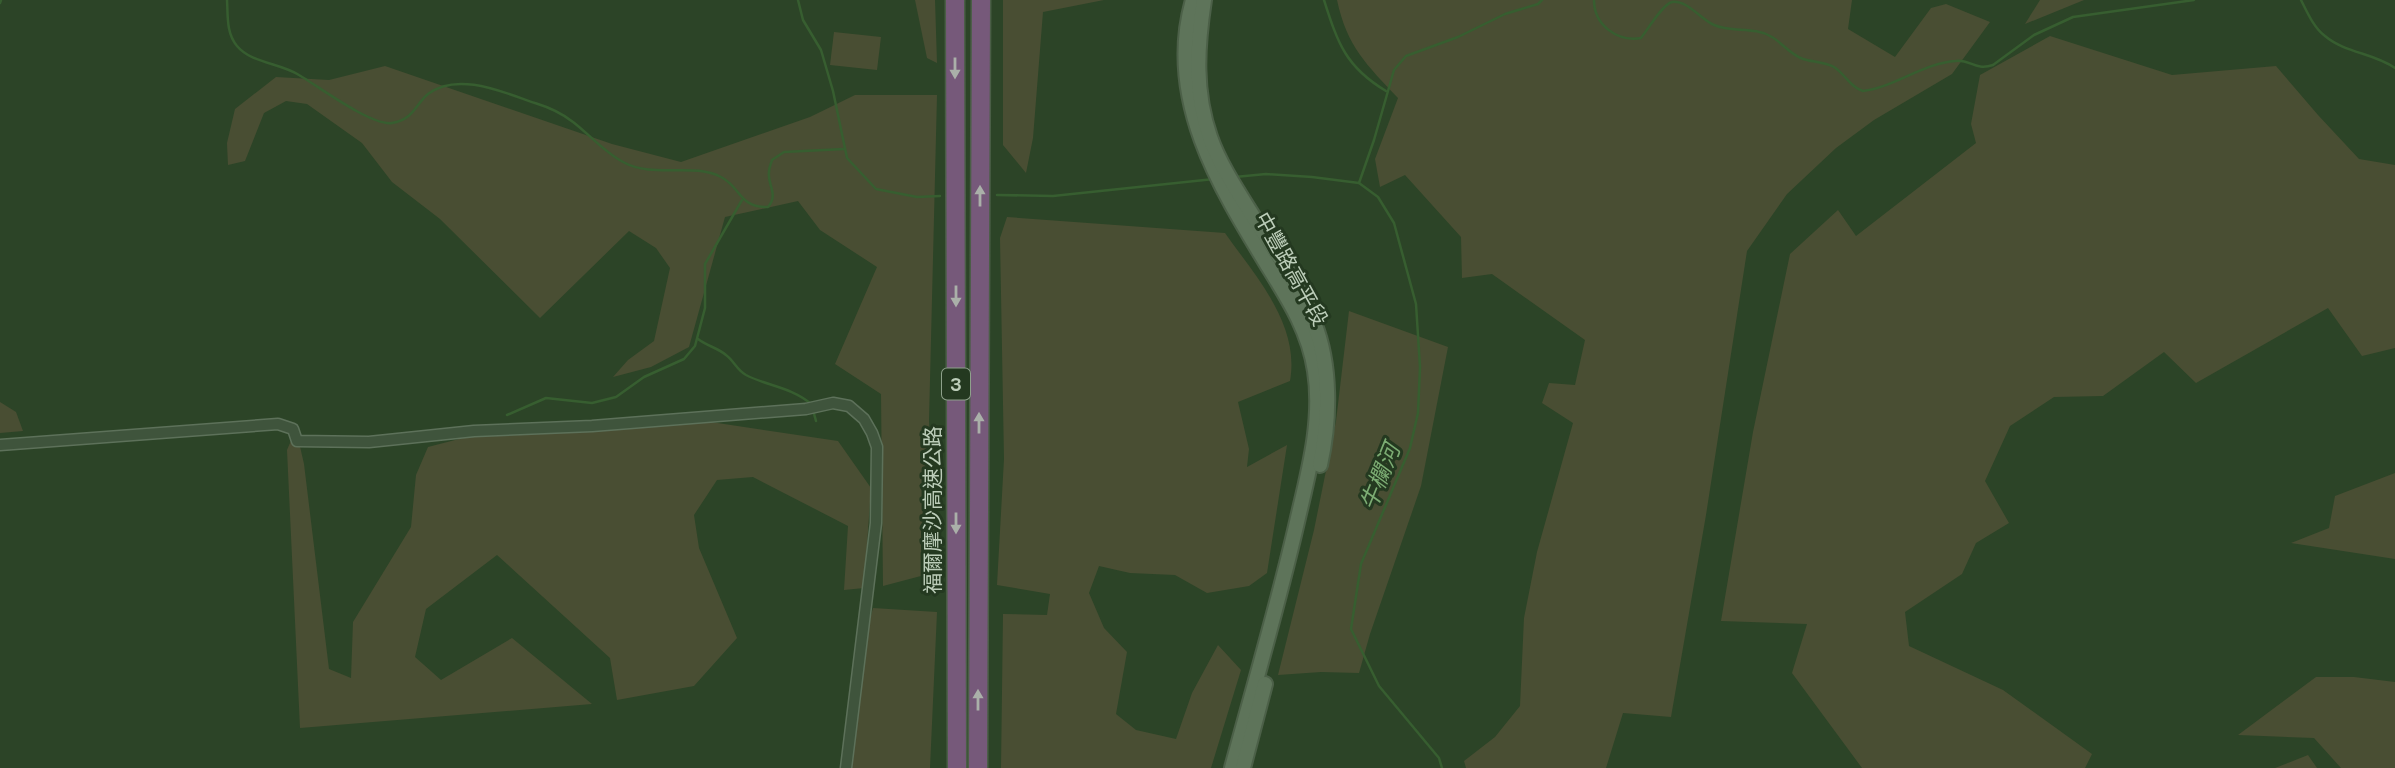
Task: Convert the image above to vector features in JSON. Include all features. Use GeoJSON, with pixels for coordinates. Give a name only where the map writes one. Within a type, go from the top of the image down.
{"type":"FeatureCollection","features":[{"type":"Feature","properties":{"kind":"highway","name":"福爾摩沙高速公路"},"geometry":{"type":"LineString","coordinates":[[955,0],[957,768]]}},
{"type":"Feature","properties":{"kind":"highway","name":"3"},"geometry":{"type":"LineString","coordinates":[[978,768],[981,0]]}},
{"type":"Feature","properties":{"kind":"main road","name":"中豐路高平段"},"geometry":{"type":"LineString","coordinates":[[1194,0],[1185,58],[1189,102],[1235,200],[1300,320],[1321,389],[1312,458],[1242,768]]}},
{"type":"Feature","properties":{"kind":"main road","name":"中豐路高平段"},"geometry":{"type":"LineString","coordinates":[[1204,0],[1197,65],[1206,140]]}},
{"type":"Feature","properties":{"kind":"main road","name":"中豐路高平段"},"geometry":{"type":"LineString","coordinates":[[1232,768],[1256,698]]}},
{"type":"Feature","properties":{"kind":"street"},"geometry":{"type":"LineString","coordinates":[[0,445],[278,424],[293,429],[297,441],[369,442],[474,431],[592,426],[806,409],[833,403],[849,406],[864,419],[877,447],[876,523],[846,768]]}},
{"type":"Feature","properties":{"kind":"green space"},"geometry":{"type":"Polygon","coordinates":[[[915,0],[935,0],[937,63],[927,58],[915,0]]]}},
{"type":"Feature","properties":{"kind":"green space"},"geometry":{"type":"Polygon","coordinates":[[[1003,0],[1104,0],[1043,12],[1033,138],[1026,173],[1003,145],[1003,0]]]}},
{"type":"Feature","properties":{"kind":"green space"},"geometry":{"type":"Polygon","coordinates":[[[1337,0],[1852,0],[1848,29],[1895,57],[1931,8],[1946,4],[1990,22],[1952,74],[1874,120],[1836,148],[1787,194],[1747,251],[1671,717],[1623,713],[1606,768],[1466,768],[1464,761],[1495,737],[1520,706],[1524,618],[1537,552],[1573,423],[1542,403],[1549,383],[1575,385],[1585,340],[1492,274],[1462,278],[1461,237],[1405,175],[1380,187],[1375,159],[1398,98],[1368,65],[1353,43],[1346,31],[1337,0]]]}},
{"type":"Feature","properties":{"kind":"green space"},"geometry":{"type":"Polygon","coordinates":[[[2040,0],[2084,0],[2025,24],[2040,0]]]}},
{"type":"Feature","properties":{"kind":"green space"},"geometry":{"type":"Polygon","coordinates":[[[834,32],[881,37],[877,70],[830,65],[834,32]]]}},
{"type":"Feature","properties":{"kind":"green space"},"geometry":{"type":"Polygon","coordinates":[[[2050,36],[2172,75],[2276,66],[2359,159],[2395,165],[2395,348],[2362,356],[2328,308],[2196,383],[2164,352],[2103,396],[2054,397],[2010,426],[1985,481],[2009,523],[1976,543],[1962,574],[1905,612],[1909,646],[2003,690],[2092,754],[2085,768],[1862,768],[1792,673],[1807,624],[1721,621],[1753,432],[1790,254],[1838,210],[1856,236],[1976,143],[1971,124],[1980,75],[2050,36]]]}},
{"type":"Feature","properties":{"kind":"green space"},"geometry":{"type":"Polygon","coordinates":[[[385,66],[612,144],[681,162],[810,117],[855,95],[937,95],[929,421],[936,572],[883,586],[881,394],[835,364],[877,267],[820,230],[798,201],[725,217],[689,347],[651,367],[613,377],[628,360],[654,341],[670,268],[656,248],[629,231],[540,318],[440,219],[392,182],[362,143],[307,104],[286,101],[264,113],[245,161],[228,165],[227,143],[235,109],[276,77],[329,80],[385,66]]]}},
{"type":"Feature","properties":{"kind":"green space"},"geometry":{"type":"Polygon","coordinates":[[[1007,217],[1225,233],[1262,284],[1282,321],[1291,360],[1290,381],[1238,402],[1249,449],[1247,467],[1287,445],[1267,573],[1249,586],[1207,593],[1175,575],[1130,573],[1099,566],[1089,593],[1104,628],[1127,652],[1116,714],[1136,730],[1176,739],[1192,693],[1218,645],[1241,670],[1211,768],[1001,768],[1003,614],[1047,615],[1050,594],[997,585],[1004,459],[1000,238],[1007,217]]]}},
{"type":"Feature","properties":{"kind":"green space"},"geometry":{"type":"Polygon","coordinates":[[[1349,311],[1448,347],[1421,486],[1359,673],[1278,675],[1314,530],[1336,421],[1349,311]]]}},
{"type":"Feature","properties":{"kind":"green space"},"geometry":{"type":"Polygon","coordinates":[[[0,402],[16,412],[23,431],[0,433],[0,402]]]}},
{"type":"Feature","properties":{"kind":"green space"},"geometry":{"type":"Polygon","coordinates":[[[691,419],[838,441],[871,488],[864,588],[844,590],[848,526],[753,477],[717,480],[694,515],[699,548],[737,638],[694,686],[617,700],[610,658],[497,555],[426,609],[415,657],[441,680],[512,638],[592,704],[300,728],[287,450],[296,429],[304,464],[329,669],[351,678],[353,622],[411,527],[416,475],[428,447],[490,431],[691,419]]]}},
{"type":"Feature","properties":{"kind":"green space"},"geometry":{"type":"Polygon","coordinates":[[[2395,473],[2395,559],[2291,543],[2329,528],[2335,496],[2395,473]]]}},
{"type":"Feature","properties":{"kind":"green space"},"geometry":{"type":"Polygon","coordinates":[[[873,608],[937,612],[930,768],[852,768],[867,631],[873,608]]]}},
{"type":"Feature","properties":{"kind":"green space"},"geometry":{"type":"Polygon","coordinates":[[[2316,677],[2354,677],[2395,682],[2395,768],[2341,768],[2314,738],[2238,735],[2316,677]]]}},
{"type":"Feature","properties":{"kind":"green space"},"geometry":{"type":"Polygon","coordinates":[[[2308,755],[2317,768],[2275,768],[2308,755]]]}},
{"type":"Feature","properties":{"kind":"waterway"},"geometry":{"type":"LineString","coordinates":[[227,0],[231,35],[243,52],[291,71],[358,112],[383,122],[392,123],[405,119],[428,94],[440,87],[453,84],[482,86],[560,114],[623,162],[647,169],[710,173],[728,181],[751,204],[768,207],[773,198],[769,177],[772,160],[784,152],[844,149]]}},
{"type":"Feature","properties":{"kind":"waterway"},"geometry":{"type":"LineString","coordinates":[[798,0],[803,20],[821,50],[847,158],[876,189],[917,197],[940,196]]}},
{"type":"Feature","properties":{"kind":"waterway"},"geometry":{"type":"LineString","coordinates":[[1324,0],[1345,53],[1361,73],[1386,91]]}},
{"type":"Feature","properties":{"kind":"waterway"},"geometry":{"type":"LineString","coordinates":[[1359,183],[1394,70],[1406,56],[1458,37],[1505,14],[1538,4],[1542,0]]}},
{"type":"Feature","properties":{"kind":"waterway"},"geometry":{"type":"LineString","coordinates":[[1594,0],[1595,9],[1603,24],[1608,30],[1624,37],[1641,38],[1664,7],[1678,2],[1714,25],[1765,34],[1799,57],[1834,67],[1863,91],[1944,63],[1961,61],[1982,67],[1993,65],[2034,35],[2073,17],[2194,0]]}},
{"type":"Feature","properties":{"kind":"waterway"},"geometry":{"type":"LineString","coordinates":[[2301,0],[2314,24],[2333,42],[2395,68]]}},
{"type":"Feature","properties":{"kind":"waterway","name":"牛欄河"},"geometry":{"type":"LineString","coordinates":[[1235,177],[1266,174],[1359,183],[1378,197],[1394,223],[1416,304],[1420,367],[1418,413],[1410,448],[1361,564],[1351,629],[1379,686],[1439,758],[1442,768]]}},
{"type":"Feature","properties":{"kind":"waterway"},"geometry":{"type":"LineString","coordinates":[[997,195],[1053,196],[1214,179]]}},
{"type":"Feature","properties":{"kind":"waterway"},"geometry":{"type":"LineString","coordinates":[[507,415],[546,398],[592,403],[616,397],[644,377],[684,359],[695,346],[705,308],[705,264],[742,200]]}},
{"type":"Feature","properties":{"kind":"waterway"},"geometry":{"type":"LineString","coordinates":[[698,339],[729,357],[746,375],[787,390],[811,404]]}},
{"type":"Feature","properties":{"kind":"waterway"},"geometry":{"type":"LineString","coordinates":[[813,410],[816,421]]}}]}
